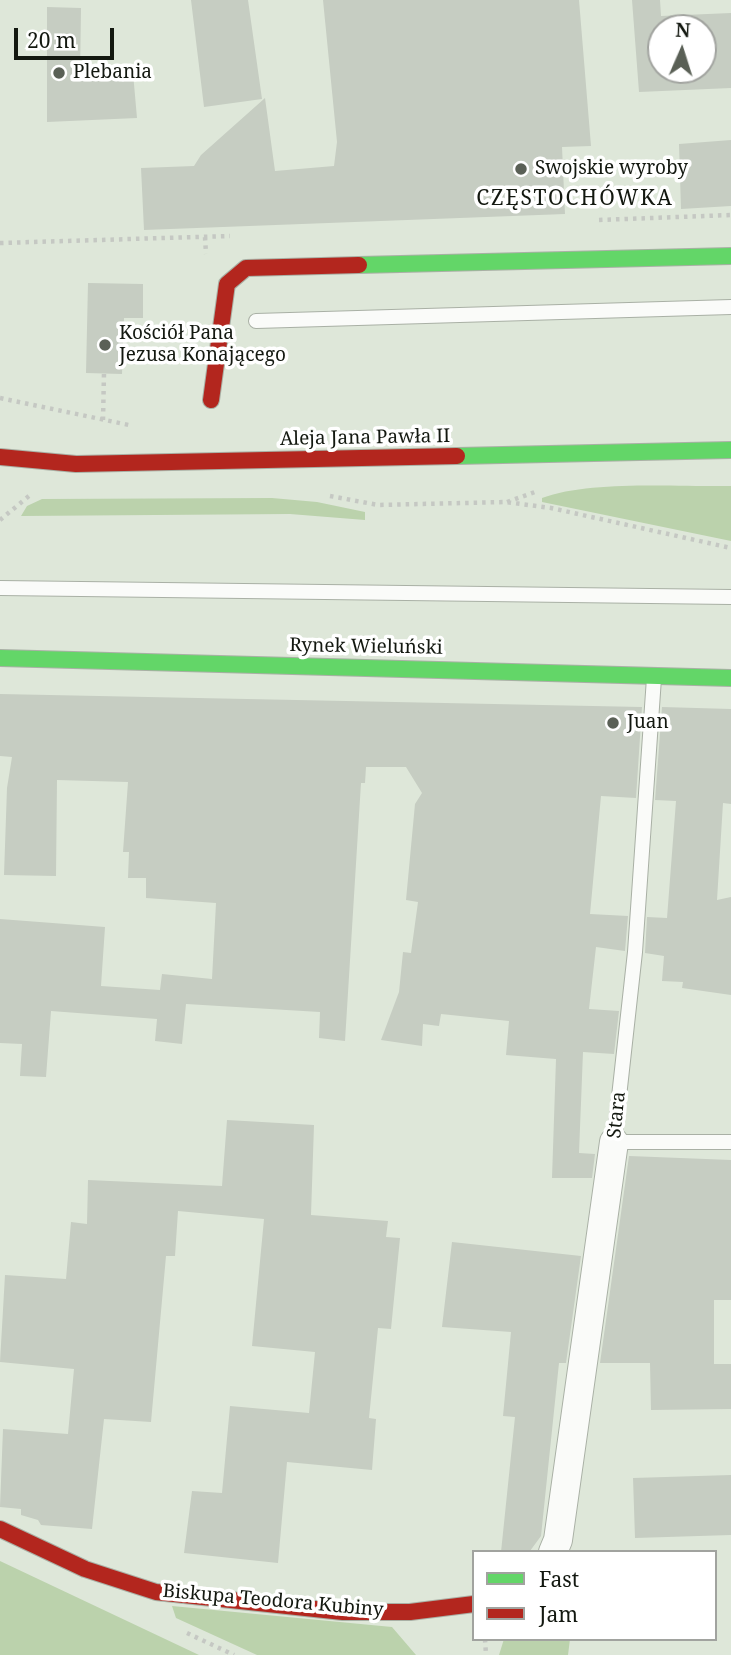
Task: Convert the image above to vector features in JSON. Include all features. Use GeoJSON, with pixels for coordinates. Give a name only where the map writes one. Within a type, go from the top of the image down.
{"type":"FeatureCollection","features":[{"type":"Feature","properties":{"kind":"street"},"geometry":{"type":"LineString","coordinates":[[211,400],[227,284],[246,268],[731,256]]}},
{"type":"Feature","properties":{"kind":"street","name":"Aleja Jana Pawła II"},"geometry":{"type":"LineString","coordinates":[[0,457],[76,464],[731,450]]}},
{"type":"Feature","properties":{"kind":"street","name":"Rynek Wieluński"},"geometry":{"type":"LineString","coordinates":[[0,659],[731,678]]}},
{"type":"Feature","properties":{"kind":"street","name":"Stara"},"geometry":{"type":"LineString","coordinates":[[553,1550],[558,1540],[614,1142]]}},
{"type":"Feature","properties":{"kind":"street","name":"Biskupa Teodora Kubiny"},"geometry":{"type":"LineString","coordinates":[[0,1530],[71,1565],[141,1589],[252,1603],[337,1609],[444,1610],[472,1604]]}},
{"type":"Feature","properties":{"kind":"lane"},"geometry":{"type":"LineString","coordinates":[[256,321],[731,307]]}},
{"type":"Feature","properties":{"kind":"lane"},"geometry":{"type":"LineString","coordinates":[[0,588],[731,597]]}},
{"type":"Feature","properties":{"kind":"lane","name":"Stara"},"geometry":{"type":"LineString","coordinates":[[614,1142],[635,952],[654,676]]}},
{"type":"Feature","properties":{"kind":"lane"},"geometry":{"type":"LineString","coordinates":[[614,1142],[731,1142]]}},
{"type":"Feature","properties":{"kind":"path"},"geometry":{"type":"LineString","coordinates":[[103,420],[104,373]]}},
{"type":"Feature","properties":{"kind":"path"},"geometry":{"type":"LineString","coordinates":[[378,505],[506,502],[551,508],[731,548]]}},
{"type":"Feature","properties":{"kind":"green space"},"geometry":{"type":"Polygon","coordinates":[[[661,485],[731,486],[731,541],[542,502],[542,498],[584,489],[661,485]]]}},
{"type":"Feature","properties":{"kind":"green space"},"geometry":{"type":"Polygon","coordinates":[[[272,498],[317,502],[365,512],[365,520],[290,514],[21,516],[27,506],[42,499],[272,498]]]}},
{"type":"Feature","properties":{"kind":"green space"},"geometry":{"type":"Polygon","coordinates":[[[0,1561],[199,1655],[0,1655],[0,1561]]]}},
{"type":"Feature","properties":{"kind":"green space"},"geometry":{"type":"Polygon","coordinates":[[[172,1606],[392,1627],[416,1655],[257,1655],[176,1618],[172,1606]]]}},
{"type":"Feature","properties":{"kind":"green space"},"geometry":{"type":"Polygon","coordinates":[[[503,1641],[570,1641],[568,1655],[499,1655],[503,1641]]]}},
{"type":"Feature","properties":{"kind":"building"},"geometry":{"type":"Polygon","coordinates":[[[191,0],[248,0],[262,99],[204,107],[191,0]]]}},
{"type":"Feature","properties":{"kind":"building"},"geometry":{"type":"Polygon","coordinates":[[[323,0],[579,0],[591,146],[562,147],[565,214],[144,230],[141,168],[194,166],[201,155],[265,98],[275,171],[334,166],[337,142],[323,0]]]}},
{"type":"Feature","properties":{"kind":"building"},"geometry":{"type":"Polygon","coordinates":[[[632,0],[660,0],[661,14],[647,14],[647,84],[717,84],[717,14],[708,14],[731,13],[731,88],[639,92],[632,0]]]}},
{"type":"Feature","properties":{"kind":"building"},"geometry":{"type":"Polygon","coordinates":[[[47,7],[81,8],[80,78],[133,73],[137,118],[47,122],[47,7]]]}},
{"type":"Feature","properties":{"kind":"building"},"geometry":{"type":"Polygon","coordinates":[[[731,140],[731,206],[681,209],[679,144],[731,140]]]}},
{"type":"Feature","properties":{"kind":"building","name":"Kościół Pana Jezusa Konającego"},"geometry":{"type":"Polygon","coordinates":[[[88,283],[143,284],[143,318],[124,318],[122,374],[86,373],[88,283]]]}},
{"type":"Feature","properties":{"kind":"building"},"geometry":{"type":"Polygon","coordinates":[[[0,694],[642,707],[636,798],[601,796],[590,914],[628,916],[625,951],[596,947],[589,1009],[619,1011],[614,1054],[583,1052],[579,1153],[595,1154],[592,1178],[552,1178],[556,1059],[506,1055],[509,1021],[441,1014],[439,1026],[423,1024],[422,1046],[381,1040],[399,992],[403,952],[411,953],[418,902],[406,900],[415,804],[422,793],[406,767],[366,767],[365,783],[361,783],[345,1041],[319,1038],[320,1012],[186,1004],[182,1044],[155,1041],[157,1019],[51,1011],[46,1077],[20,1076],[22,1044],[0,1043],[0,919],[105,927],[101,986],[160,990],[162,974],[212,979],[216,903],[146,898],[146,878],[128,878],[129,852],[123,852],[128,782],[57,780],[56,876],[4,875],[7,788],[12,757],[0,756],[0,694]]]}},
{"type":"Feature","properties":{"kind":"building"},"geometry":{"type":"Polygon","coordinates":[[[662,707],[731,709],[731,804],[723,803],[717,900],[731,897],[731,995],[682,988],[683,982],[662,981],[664,956],[645,953],[647,917],[667,918],[676,801],[655,800],[662,707]]]}},
{"type":"Feature","properties":{"kind":"building"},"geometry":{"type":"Polygon","coordinates":[[[227,1120],[314,1125],[311,1215],[388,1221],[386,1237],[400,1238],[391,1329],[378,1328],[369,1418],[376,1419],[372,1470],[287,1462],[278,1563],[184,1553],[192,1491],[222,1493],[230,1406],[309,1413],[315,1352],[252,1346],[264,1219],[178,1211],[175,1256],[166,1256],[151,1422],[104,1419],[92,1529],[41,1525],[38,1520],[21,1515],[21,1509],[0,1507],[3,1429],[68,1434],[74,1369],[0,1362],[5,1275],[66,1279],[71,1222],[87,1224],[88,1180],[222,1186],[227,1120]]]}},
{"type":"Feature","properties":{"kind":"building"},"geometry":{"type":"Polygon","coordinates":[[[629,1156],[731,1160],[731,1300],[714,1300],[714,1364],[731,1364],[731,1409],[651,1410],[650,1363],[600,1363],[629,1156]]]}},
{"type":"Feature","properties":{"kind":"building"},"geometry":{"type":"Polygon","coordinates":[[[452,1242],[581,1256],[566,1363],[559,1363],[541,1536],[531,1550],[501,1550],[515,1417],[503,1416],[511,1332],[442,1327],[452,1242]]]}},
{"type":"Feature","properties":{"kind":"building"},"geometry":{"type":"Polygon","coordinates":[[[731,1475],[731,1535],[635,1538],[633,1478],[731,1475]]]}},
{"type":"Feature","properties":{"kind":"traffic: fast"},"geometry":{"type":"LineString","coordinates":[[359,265],[731,256]]}},
{"type":"Feature","properties":{"kind":"traffic: fast"},"geometry":{"type":"LineString","coordinates":[[457,456],[731,450]]}},
{"type":"Feature","properties":{"kind":"traffic: fast"},"geometry":{"type":"LineString","coordinates":[[0,658],[731,678]]}},
{"type":"Feature","properties":{"kind":"traffic: jam"},"geometry":{"type":"LineString","coordinates":[[211,400],[227,284],[246,268],[359,265]]}},
{"type":"Feature","properties":{"kind":"traffic: jam"},"geometry":{"type":"LineString","coordinates":[[0,457],[76,464],[457,456]]}},
{"type":"Feature","properties":{"kind":"traffic: jam"},"geometry":{"type":"LineString","coordinates":[[0,1529],[85,1569],[156,1592],[343,1612],[410,1612],[472,1604]]}},
{"type":"Feature","properties":{"kind":"place","name":"Plebania"},"geometry":{"type":"Point","coordinates":[59,73]}},
{"type":"Feature","properties":{"kind":"place","name":"Swojskie wyroby"},"geometry":{"type":"Point","coordinates":[521,169]}},
{"type":"Feature","properties":{"kind":"place","name":"Kościół Pana Jezusa Konającego"},"geometry":{"type":"Point","coordinates":[105,345]}},
{"type":"Feature","properties":{"kind":"place","name":"Juan"},"geometry":{"type":"Point","coordinates":[613,723]}},
{"type":"Feature","properties":{"kind":"district","name":"CZĘSTOCHÓWKA"},"geometry":{"type":"Point","coordinates":[575,199]}}]}
